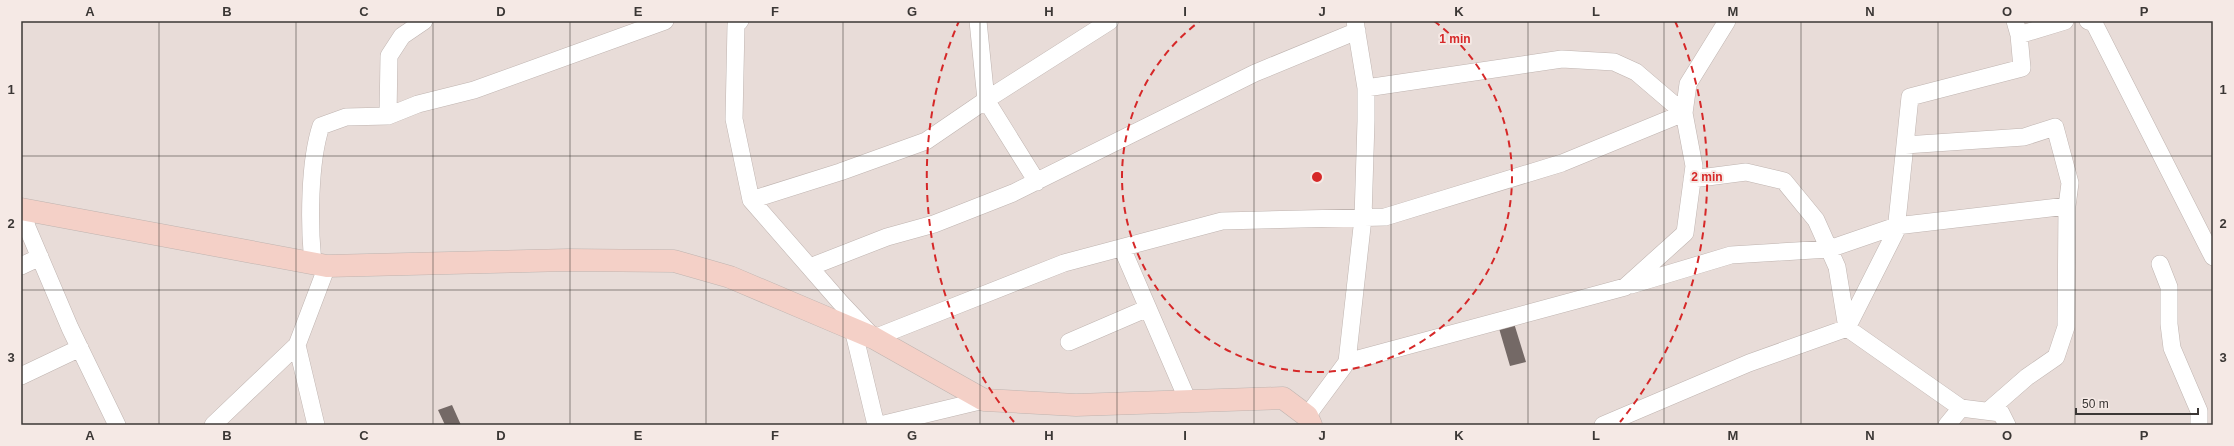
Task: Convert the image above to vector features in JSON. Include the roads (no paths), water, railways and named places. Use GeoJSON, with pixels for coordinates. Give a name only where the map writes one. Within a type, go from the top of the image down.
{"type":"FeatureCollection","features":[{"type":"Feature","properties":{"kind":"main road"},"geometry":{"type":"LineString","coordinates":[[22,209],[320,264],[560,260],[674,261],[730,277],[874,338],[984,400],[1076,406],[1283,398],[1309,421]]}},
{"type":"Feature","properties":{"kind":"street"},"geometry":{"type":"LineString","coordinates":[[388,116],[389,56],[402,36],[424,21]]}},
{"type":"Feature","properties":{"kind":"street"},"geometry":{"type":"LineString","coordinates":[[316,425],[297,345],[320,264],[310,233],[316,143],[321,126],[346,117],[388,116],[418,104],[474,90],[665,21]]}},
{"type":"Feature","properties":{"kind":"street"},"geometry":{"type":"LineString","coordinates":[[740,21],[736,25],[734,119],[751,200],[840,302],[874,338],[1064,263],[1222,221],[1385,217],[1562,163],[1684,113]]}},
{"type":"Feature","properties":{"kind":"street"},"geometry":{"type":"LineString","coordinates":[[978,21],[986,100],[1037,182]]}},
{"type":"Feature","properties":{"kind":"street"},"geometry":{"type":"LineString","coordinates":[[751,200],[840,172],[926,141],[986,100],[1110,21]]}},
{"type":"Feature","properties":{"kind":"street"},"geometry":{"type":"LineString","coordinates":[[1625,287],[1685,233],[1694,166],[1684,113],[1688,84],[1727,21]]}},
{"type":"Feature","properties":{"kind":"street"},"geometry":{"type":"LineString","coordinates":[[1604,425],[1749,363],[1847,328],[1896,226],[1910,97],[2022,68],[2017,28],[2065,21]]}},
{"type":"Feature","properties":{"kind":"street"},"geometry":{"type":"LineString","coordinates":[[2088,21],[2094,23],[2213,257]]}},
{"type":"Feature","properties":{"kind":"street"},"geometry":{"type":"LineString","coordinates":[[810,267],[886,237],[934,224],[1037,182],[1255,73],[1356,26],[1366,88],[1363,218],[1347,362],[1309,421]]}},
{"type":"Feature","properties":{"kind":"street"},"geometry":{"type":"LineString","coordinates":[[1366,88],[1562,59],[1614,62],[1636,72],[1684,113]]}},
{"type":"Feature","properties":{"kind":"street"},"geometry":{"type":"LineString","coordinates":[[1905,145],[2024,137],[2055,127],[2070,183],[2067,206],[2066,327],[2056,357],[2027,377],[1988,411]]}},
{"type":"Feature","properties":{"kind":"street"},"geometry":{"type":"LineString","coordinates":[[1692,179],[1746,172],[1784,181],[1816,220],[1838,267],[1847,328],[1961,408],[2000,413],[2007,425]]}},
{"type":"Feature","properties":{"kind":"street"},"geometry":{"type":"LineString","coordinates":[[1347,362],[1625,287],[1731,255],[1829,249],[1896,226],[2067,206]]}},
{"type":"Feature","properties":{"kind":"street"},"geometry":{"type":"LineString","coordinates":[[22,209],[27,227],[80,348],[117,425]]}},
{"type":"Feature","properties":{"kind":"street"},"geometry":{"type":"LineString","coordinates":[[1122,248],[1188,401]]}},
{"type":"Feature","properties":{"kind":"street"},"geometry":{"type":"LineString","coordinates":[[21,266],[40,257]]}},
{"type":"Feature","properties":{"kind":"street"},"geometry":{"type":"LineString","coordinates":[[2160,264],[2169,287],[2169,324],[2172,348],[2199,411],[2199,425]]}},
{"type":"Feature","properties":{"kind":"street"},"geometry":{"type":"LineString","coordinates":[[1069,342],[1148,308]]}},
{"type":"Feature","properties":{"kind":"street"},"geometry":{"type":"LineString","coordinates":[[853,329],[876,425]]}},
{"type":"Feature","properties":{"kind":"street"},"geometry":{"type":"LineString","coordinates":[[213,425],[297,345]]}},
{"type":"Feature","properties":{"kind":"street"},"geometry":{"type":"LineString","coordinates":[[21,376],[80,348]]}},
{"type":"Feature","properties":{"kind":"street"},"geometry":{"type":"LineString","coordinates":[[880,425],[984,400]]}},
{"type":"Feature","properties":{"kind":"street"},"geometry":{"type":"LineString","coordinates":[[1947,425],[1961,408]]}}]}
